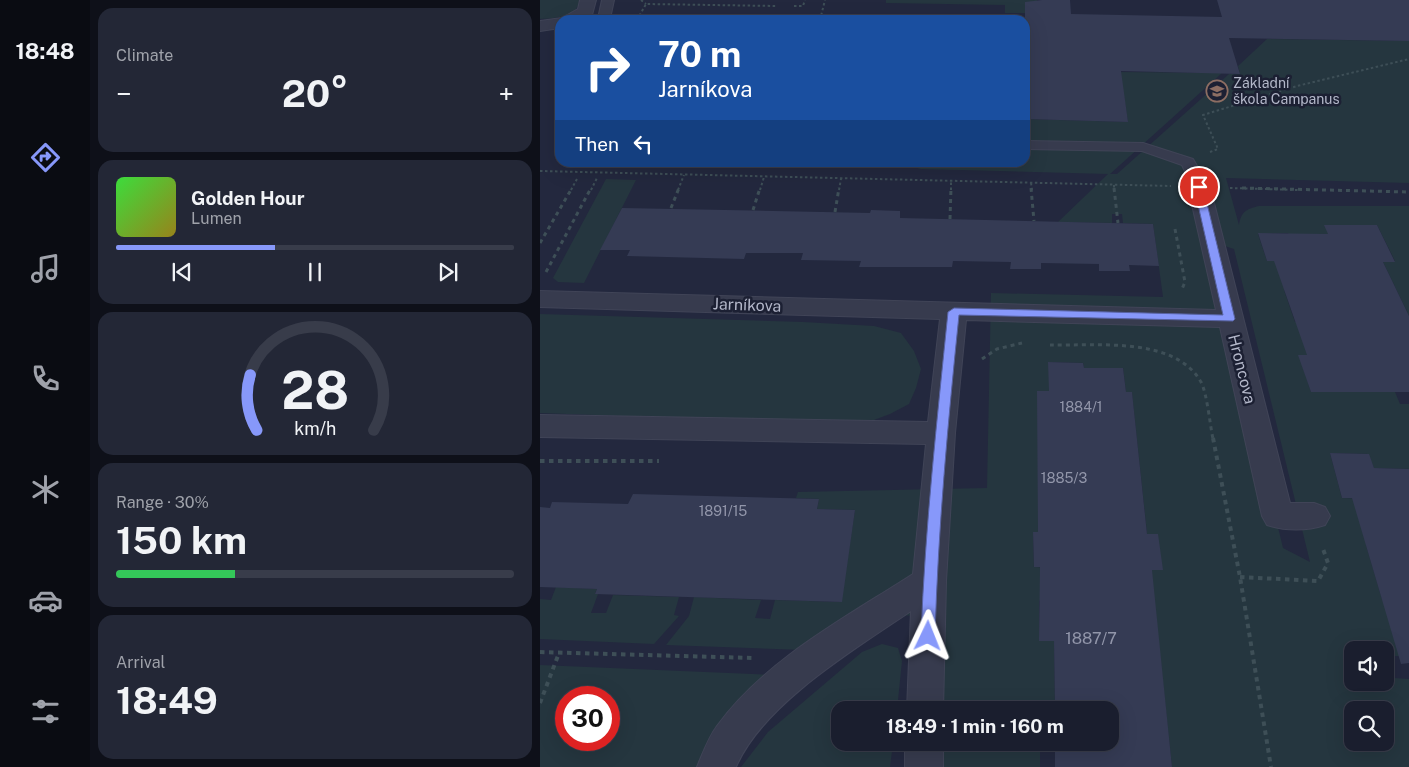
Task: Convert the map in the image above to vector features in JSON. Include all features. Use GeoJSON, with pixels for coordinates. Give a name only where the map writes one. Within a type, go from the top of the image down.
{"type":"FeatureCollection","features":[{"type":"Feature","properties":{"kind":"street"},"geometry":{"type":"LineString","coordinates":[[580,15],[586,12],[588,0]]}},
{"type":"Feature","properties":{"kind":"street"},"geometry":{"type":"LineString","coordinates":[[540,26],[555,24]]}},
{"type":"Feature","properties":{"kind":"street","name":"Hroncova"},"geometry":{"type":"LineString","coordinates":[[1199,187],[1229,319],[1278,516],[1314,516]]}},
{"type":"Feature","properties":{"kind":"street","name":"Jarníkova"},"geometry":{"type":"LineString","coordinates":[[542,287],[954,312],[1229,319]]}},
{"type":"Feature","properties":{"kind":"street"},"geometry":{"type":"LineString","coordinates":[[926,701],[930,581],[941,433],[954,312]]}},
{"type":"Feature","properties":{"kind":"street"},"geometry":{"type":"LineString","coordinates":[[540,426],[941,433]]}},
{"type":"Feature","properties":{"kind":"street"},"geometry":{"type":"LineString","coordinates":[[716,767],[729,740],[750,714],[778,688],[814,659],[930,581]]}},
{"type":"Feature","properties":{"kind":"street"},"geometry":{"type":"LineString","coordinates":[[924,751],[924,767]]}},
{"type":"Feature","properties":{"kind":"lane"},"geometry":{"type":"LineString","coordinates":[[604,15],[608,0]]}},
{"type":"Feature","properties":{"kind":"lane"},"geometry":{"type":"LineString","coordinates":[[1030,145],[1143,147],[1188,162],[1197,178],[1199,187]]}},
{"type":"Feature","properties":{"kind":"path"},"geometry":{"type":"LineString","coordinates":[[640,0],[646,4],[776,6]]}},
{"type":"Feature","properties":{"kind":"path"},"geometry":{"type":"LineString","coordinates":[[725,4],[727,0]]}},
{"type":"Feature","properties":{"kind":"path"},"geometry":{"type":"LineString","coordinates":[[794,6],[803,6],[805,0]]}},
{"type":"Feature","properties":{"kind":"path"},"geometry":{"type":"LineString","coordinates":[[821,15],[824,0]]}},
{"type":"Feature","properties":{"kind":"path"},"geometry":{"type":"LineString","coordinates":[[640,15],[646,4]]}},
{"type":"Feature","properties":{"kind":"path"},"geometry":{"type":"LineString","coordinates":[[1188,162],[1218,149],[1203,115],[1297,86],[1409,59]]}},
{"type":"Feature","properties":{"kind":"path"},"geometry":{"type":"LineString","coordinates":[[540,171],[1409,192]]}},
{"type":"Feature","properties":{"kind":"path"},"geometry":{"type":"LineString","coordinates":[[672,208],[684,175]]}},
{"type":"Feature","properties":{"kind":"path"},"geometry":{"type":"LineString","coordinates":[[540,242],[578,177]]}},
{"type":"Feature","properties":{"kind":"path"},"geometry":{"type":"LineString","coordinates":[[753,210],[764,177]]}},
{"type":"Feature","properties":{"kind":"path"},"geometry":{"type":"LineString","coordinates":[[542,287],[597,178]]}},
{"type":"Feature","properties":{"kind":"path"},"geometry":{"type":"LineString","coordinates":[[835,212],[841,179]]}},
{"type":"Feature","properties":{"kind":"path"},"geometry":{"type":"LineString","coordinates":[[950,219],[952,181]]}},
{"type":"Feature","properties":{"kind":"path"},"geometry":{"type":"LineString","coordinates":[[1031,183],[1034,221]]}},
{"type":"Feature","properties":{"kind":"path"},"geometry":{"type":"LineString","coordinates":[[1114,185],[1118,223]]}},
{"type":"Feature","properties":{"kind":"path"},"geometry":{"type":"LineString","coordinates":[[1174,225],[1185,282],[1181,293]]}},
{"type":"Feature","properties":{"kind":"path"},"geometry":{"type":"LineString","coordinates":[[978,362],[997,349],[1022,343],[1032,344]]}},
{"type":"Feature","properties":{"kind":"path"},"geometry":{"type":"LineString","coordinates":[[1042,344],[1157,350],[1176,358],[1192,369],[1202,384],[1240,577],[1271,767]]}},
{"type":"Feature","properties":{"kind":"path"},"geometry":{"type":"LineString","coordinates":[[540,461],[667,462]]}},
{"type":"Feature","properties":{"kind":"path"},"geometry":{"type":"LineString","coordinates":[[1240,577],[1318,581],[1328,563],[1314,516]]}},
{"type":"Feature","properties":{"kind":"path"},"geometry":{"type":"LineString","coordinates":[[540,652],[755,658]]}},
{"type":"Feature","properties":{"kind":"path"},"geometry":{"type":"LineString","coordinates":[[540,702],[559,653]]}},
{"type":"Feature","properties":{"kind":"shaded area"},"geometry":{"type":"Polygon","coordinates":[[[540,0],[579,0],[578,6],[570,14],[540,19],[540,0]]]}},
{"type":"Feature","properties":{"kind":"shaded area"},"geometry":{"type":"Polygon","coordinates":[[[886,0],[1037,0],[1037,13],[1005,13],[1005,5],[886,3],[886,0]]]}},
{"type":"Feature","properties":{"kind":"shaded area"},"geometry":{"type":"Polygon","coordinates":[[[1267,39],[1409,41],[1409,183],[1226,178],[1239,225],[1241,217],[1245,212],[1259,206],[1409,206],[1409,316],[1383,262],[1395,261],[1377,225],[1325,225],[1332,242],[1292,242],[1288,233],[1258,234],[1267,261],[1340,261],[1284,290],[1295,322],[1366,322],[1379,355],[1299,355],[1311,392],[1347,392],[1390,380],[1400,404],[1409,404],[1409,469],[1374,468],[1368,454],[1330,453],[1342,498],[1409,500],[1366,545],[1382,599],[1409,600],[1409,656],[1394,656],[1394,641],[1344,641],[1344,691],[1394,691],[1394,678],[1409,679],[1409,767],[1172,767],[1132,393],[1126,392],[1123,368],[1084,368],[1083,363],[1049,362],[1049,391],[1038,391],[1038,417],[1051,532],[1033,532],[1034,567],[1053,568],[1039,602],[1039,640],[1054,641],[1055,701],[941,701],[946,617],[868,614],[805,650],[666,645],[689,616],[694,597],[761,600],[755,618],[770,619],[775,600],[841,602],[855,510],[817,509],[819,499],[796,498],[798,492],[987,488],[991,293],[1163,297],[1153,224],[1123,223],[1122,214],[1112,214],[1112,223],[1058,222],[1108,174],[921,169],[913,167],[1030,167],[1030,119],[1128,122],[1120,72],[1222,73],[1110,174],[1117,174],[1229,74],[1240,74],[1238,66],[1267,39]],[[1209,241],[1283,548],[1310,562],[1234,249],[1209,241]]]}},
{"type":"Feature","properties":{"kind":"shaded area"},"geometry":{"type":"Polygon","coordinates":[[[606,179],[636,180],[584,283],[558,282],[553,278],[606,179]]]}},
{"type":"Feature","properties":{"kind":"shaded area"},"geometry":{"type":"Polygon","coordinates":[[[540,314],[874,326],[901,333],[914,351],[921,369],[909,404],[866,423],[842,424],[540,413],[540,314]]]}},
{"type":"Feature","properties":{"kind":"shaded area"},"geometry":{"type":"Polygon","coordinates":[[[556,587],[597,589],[595,594],[598,594],[591,613],[606,613],[613,595],[679,597],[674,615],[679,616],[654,644],[540,639],[540,599],[551,600],[556,587]]]}},
{"type":"Feature","properties":{"kind":"shaded area"},"geometry":{"type":"Polygon","coordinates":[[[882,644],[898,648],[902,661],[898,701],[831,701],[831,751],[892,751],[890,767],[741,767],[768,732],[862,652],[882,644]]]}},
{"type":"Feature","properties":{"kind":"shaded area"},"geometry":{"type":"Polygon","coordinates":[[[540,665],[774,675],[698,767],[540,767],[540,665]]]}},
{"type":"Feature","properties":{"kind":"shaded area"},"geometry":{"type":"Polygon","coordinates":[[[937,751],[1040,751],[1040,767],[936,767],[937,751]]]}},
{"type":"Feature","properties":{"kind":"building"},"geometry":{"type":"Polygon","coordinates":[[[1070,0],[1071,14],[1222,17],[1217,0],[1409,0],[1409,41],[1229,38],[1240,74],[1121,71],[1128,122],[1030,119],[1030,15],[1025,15],[1025,2],[1070,0]]]}},
{"type":"Feature","properties":{"kind":"building"},"geometry":{"type":"Polygon","coordinates":[[[622,208],[870,213],[871,210],[900,211],[900,218],[1153,224],[1159,266],[1129,265],[1130,271],[1099,271],[1099,264],[1041,263],[1041,269],[1010,269],[1011,262],[953,261],[952,267],[859,267],[861,261],[801,260],[803,253],[746,253],[744,259],[627,256],[630,250],[600,250],[622,208]]]}},
{"type":"Feature","properties":{"kind":"building"},"geometry":{"type":"Polygon","coordinates":[[[1324,225],[1377,225],[1395,262],[1383,262],[1409,316],[1409,392],[1311,392],[1298,355],[1307,355],[1274,261],[1267,261],[1258,233],[1328,234],[1324,225]]]}},
{"type":"Feature","properties":{"kind":"building"},"geometry":{"type":"Polygon","coordinates":[[[1048,362],[1083,363],[1084,368],[1123,368],[1126,392],[1132,392],[1147,534],[1158,534],[1163,570],[1152,570],[1172,767],[1055,767],[1055,751],[1119,751],[1119,701],[1055,701],[1054,641],[1039,641],[1040,567],[1034,567],[1033,532],[1038,532],[1037,391],[1049,391],[1048,362]]]}},
{"type":"Feature","properties":{"kind":"building"},"geometry":{"type":"Polygon","coordinates":[[[1330,453],[1369,454],[1374,468],[1409,469],[1409,663],[1401,664],[1352,498],[1342,498],[1330,453]]]}},
{"type":"Feature","properties":{"kind":"building"},"geometry":{"type":"Polygon","coordinates":[[[633,494],[819,499],[817,509],[855,510],[842,602],[595,594],[597,589],[540,587],[540,507],[550,508],[552,502],[628,504],[633,494]]]}},
{"type":"Feature","properties":{"kind":"place","name":"Základní škola Campanus"},"geometry":{"type":"Point","coordinates":[1217,91]}},
{"type":"Feature","properties":{"kind":"route"},"geometry":{"type":"LineString","coordinates":[[928,636],[930,581],[940,448],[954,312],[1229,319],[1199,187]]}}]}
